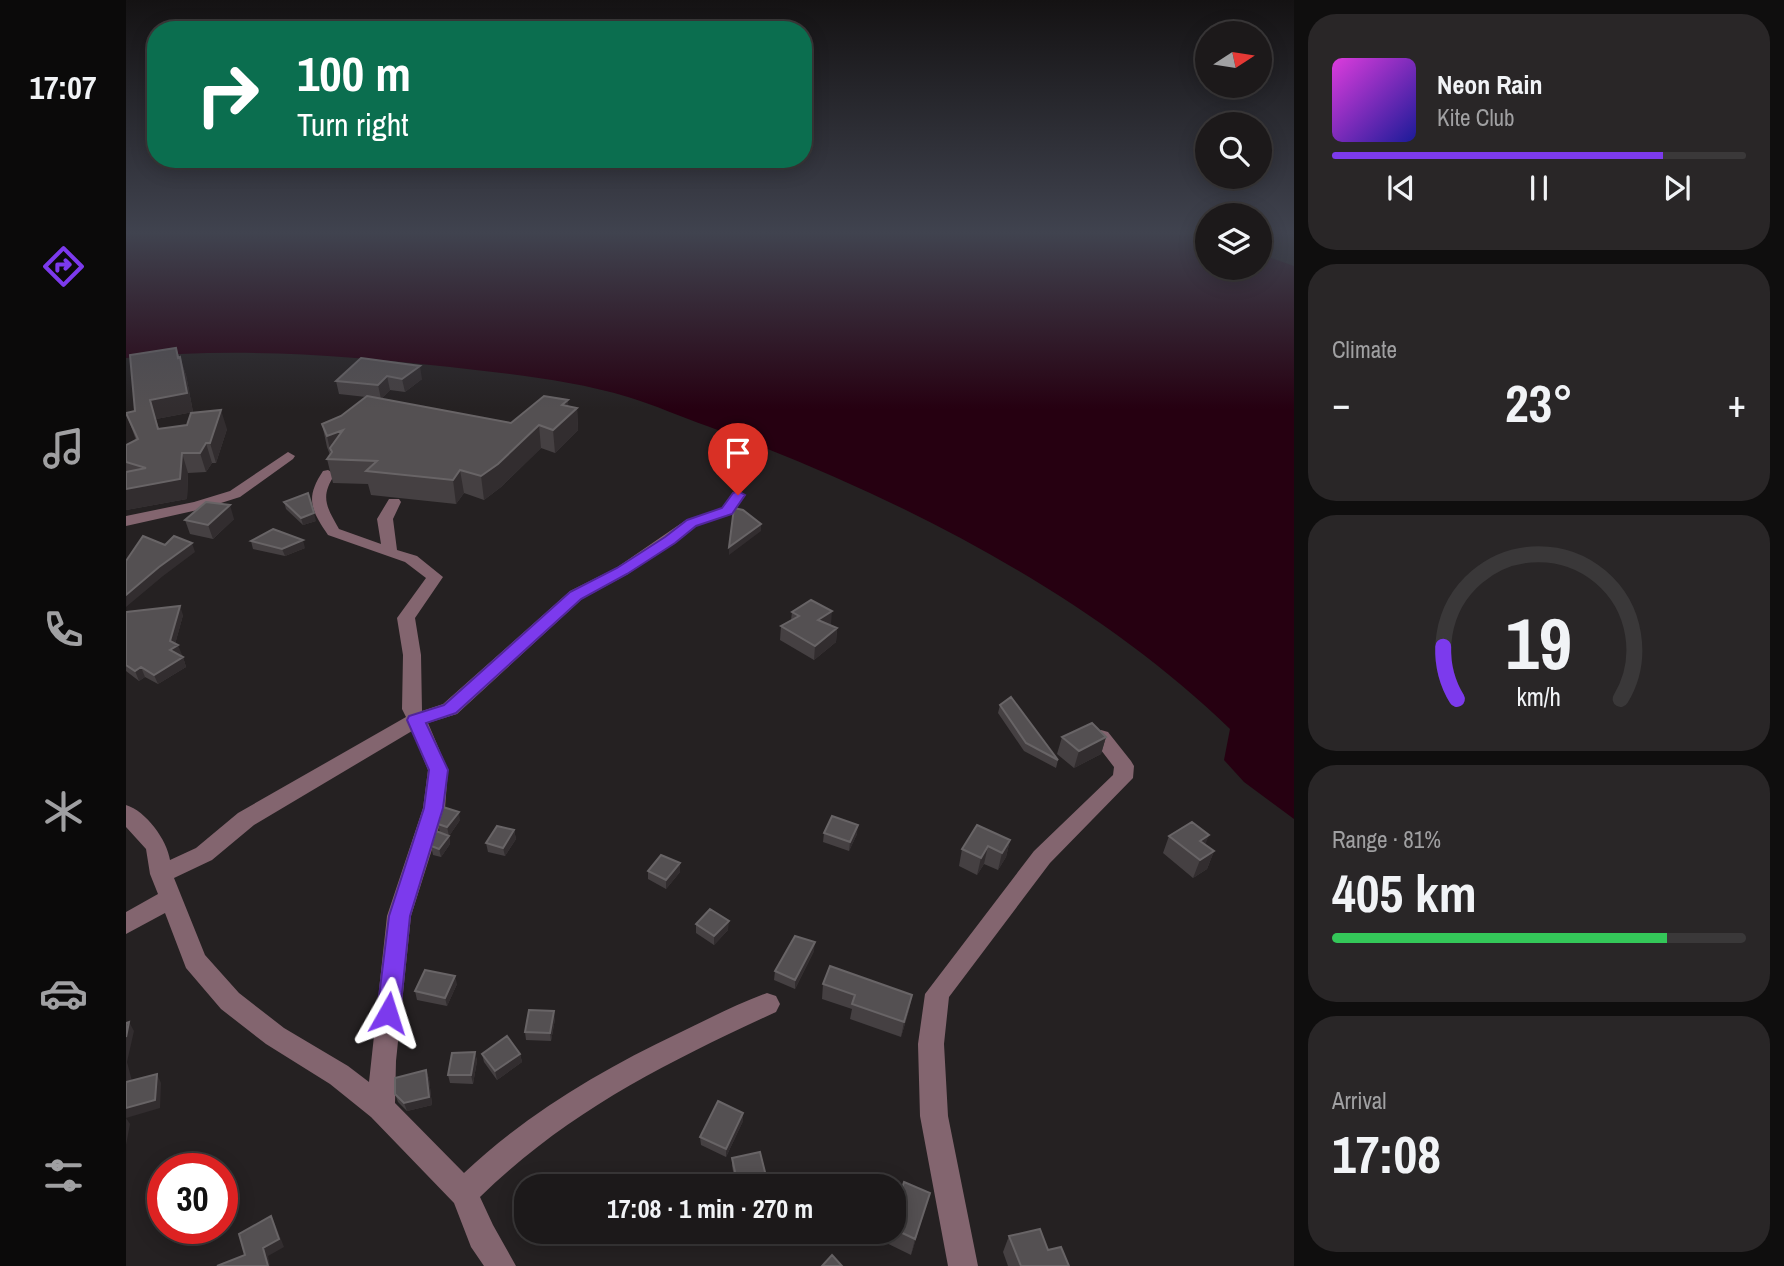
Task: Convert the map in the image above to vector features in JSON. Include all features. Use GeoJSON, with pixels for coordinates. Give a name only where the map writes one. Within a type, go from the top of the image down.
{"type":"FeatureCollection","features":[{"type":"Feature","properties":{"kind":"street"},"geometry":{"type":"LineString","coordinates":[[126,521],[197,506],[235,494],[288,456]]}},
{"type":"Feature","properties":{"kind":"street"},"geometry":{"type":"LineString","coordinates":[[328,474],[319,488],[319,507],[333,532],[411,559],[435,577],[406,618],[412,655],[412,709],[438,770],[434,808],[399,916],[383,1061],[381,1108]]}},
{"type":"Feature","properties":{"kind":"street"},"geometry":{"type":"LineString","coordinates":[[161,874],[204,854],[246,818],[416,720],[450,709],[576,596],[632,565],[691,523],[727,511],[738,495]]}},
{"type":"Feature","properties":{"kind":"street"},"geometry":{"type":"LineString","coordinates":[[390,553],[385,519],[394,502]]}},
{"type":"Feature","properties":{"kind":"street"},"geometry":{"type":"LineString","coordinates":[[963,1266],[934,1116],[931,1044],[937,994],[1042,857],[1123,778],[1124,766],[1101,737]]}},
{"type":"Feature","properties":{"kind":"street"},"geometry":{"type":"LineString","coordinates":[[126,813],[157,846],[161,874],[195,961],[230,1001],[275,1035],[339,1075],[381,1108],[464,1193],[482,1236],[501,1266]]}},
{"type":"Feature","properties":{"kind":"street"},"geometry":{"type":"LineString","coordinates":[[126,924],[171,898]]}},
{"type":"Feature","properties":{"kind":"street"},"geometry":{"type":"LineString","coordinates":[[464,1193],[519,1142],[591,1094],[667,1050],[767,1004]]}},
{"type":"Feature","properties":{"kind":"shaded area"},"geometry":{"type":"Polygon","coordinates":[[[126,291],[1294,291],[1294,819],[1244,782],[1224,760],[1230,729],[1175,680],[1115,634],[985,551],[916,515],[776,452],[628,397],[540,378],[329,356],[248,353],[126,358],[126,291]]]}},
{"type":"Feature","properties":{"kind":"building"},"geometry":{"type":"Polygon","coordinates":[[[176,348],[187,393],[150,400],[158,429],[187,425],[191,413],[221,410],[210,443],[206,443],[200,453],[182,453],[180,479],[126,489],[126,472],[146,468],[126,462],[126,445],[138,439],[126,413],[135,411],[130,355],[176,348]]]}},
{"type":"Feature","properties":{"kind":"building"},"geometry":{"type":"Polygon","coordinates":[[[361,358],[420,366],[402,379],[387,376],[378,385],[336,381],[361,358]]]}},
{"type":"Feature","properties":{"kind":"building"},"geometry":{"type":"Polygon","coordinates":[[[367,396],[511,423],[544,396],[568,400],[562,405],[577,408],[553,430],[539,425],[498,464],[481,476],[460,470],[453,480],[366,471],[377,461],[327,459],[332,452],[330,448],[343,430],[327,436],[322,424],[341,416],[367,396]]]}},
{"type":"Feature","properties":{"kind":"building"},"geometry":{"type":"Polygon","coordinates":[[[308,493],[314,513],[301,518],[284,502],[308,493]]]}},
{"type":"Feature","properties":{"kind":"building"},"geometry":{"type":"Polygon","coordinates":[[[206,502],[230,505],[208,525],[185,520],[206,502]]]}},
{"type":"Feature","properties":{"kind":"building"},"geometry":{"type":"Polygon","coordinates":[[[734,508],[743,510],[761,524],[729,547],[734,508]]]}},
{"type":"Feature","properties":{"kind":"building"},"geometry":{"type":"Polygon","coordinates":[[[273,529],[303,540],[282,549],[251,541],[273,529]]]}},
{"type":"Feature","properties":{"kind":"building"},"geometry":{"type":"Polygon","coordinates":[[[143,536],[165,545],[174,536],[192,543],[126,595],[126,561],[143,536]]]}},
{"type":"Feature","properties":{"kind":"building"},"geometry":{"type":"Polygon","coordinates":[[[811,600],[832,611],[818,620],[837,628],[815,646],[781,626],[799,616],[792,612],[811,600]]]}},
{"type":"Feature","properties":{"kind":"building"},"geometry":{"type":"Polygon","coordinates":[[[180,606],[170,641],[178,645],[170,650],[183,657],[154,675],[141,667],[135,671],[126,665],[126,612],[180,606]]]}},
{"type":"Feature","properties":{"kind":"building"},"geometry":{"type":"Polygon","coordinates":[[[1011,697],[1058,760],[1026,743],[1000,705],[1011,697]]]}},
{"type":"Feature","properties":{"kind":"building"},"geometry":{"type":"Polygon","coordinates":[[[1092,723],[1106,737],[1079,751],[1062,737],[1092,723]]]}},
{"type":"Feature","properties":{"kind":"building"},"geometry":{"type":"Polygon","coordinates":[[[443,807],[459,812],[447,827],[438,824],[443,807]]]}},
{"type":"Feature","properties":{"kind":"building"},"geometry":{"type":"Polygon","coordinates":[[[832,816],[858,825],[850,842],[824,833],[832,816]]]}},
{"type":"Feature","properties":{"kind":"building"},"geometry":{"type":"Polygon","coordinates":[[[1192,822],[1209,835],[1200,841],[1214,851],[1200,860],[1169,836],[1192,822]]]}},
{"type":"Feature","properties":{"kind":"building"},"geometry":{"type":"Polygon","coordinates":[[[977,825],[1010,840],[1002,853],[988,846],[981,858],[962,849],[977,825]]]}},
{"type":"Feature","properties":{"kind":"building"},"geometry":{"type":"Polygon","coordinates":[[[497,826],[514,830],[503,848],[486,843],[497,826]]]}},
{"type":"Feature","properties":{"kind":"building"},"geometry":{"type":"Polygon","coordinates":[[[436,831],[449,836],[439,849],[431,846],[436,831]]]}},
{"type":"Feature","properties":{"kind":"building"},"geometry":{"type":"Polygon","coordinates":[[[661,855],[680,863],[666,880],[648,871],[661,855]]]}},
{"type":"Feature","properties":{"kind":"building"},"geometry":{"type":"Polygon","coordinates":[[[710,909],[729,921],[714,936],[696,924],[710,909]]]}},
{"type":"Feature","properties":{"kind":"building"},"geometry":{"type":"Polygon","coordinates":[[[795,936],[815,942],[795,980],[775,971],[795,936]]]}},
{"type":"Feature","properties":{"kind":"building"},"geometry":{"type":"Polygon","coordinates":[[[830,966],[912,995],[904,1022],[852,1004],[855,995],[823,984],[830,966]]]}},
{"type":"Feature","properties":{"kind":"building"},"geometry":{"type":"Polygon","coordinates":[[[425,970],[455,976],[445,998],[415,991],[425,970]]]}},
{"type":"Feature","properties":{"kind":"building"},"geometry":{"type":"Polygon","coordinates":[[[529,1010],[554,1011],[550,1033],[525,1032],[529,1010]]]}},
{"type":"Feature","properties":{"kind":"building"},"geometry":{"type":"Polygon","coordinates":[[[507,1036],[520,1054],[495,1071],[482,1054],[507,1036]]]}},
{"type":"Feature","properties":{"kind":"building"},"geometry":{"type":"Polygon","coordinates":[[[475,1052],[471,1075],[448,1075],[452,1053],[475,1052]]]}},
{"type":"Feature","properties":{"kind":"building"},"geometry":{"type":"Polygon","coordinates":[[[426,1070],[429,1097],[404,1103],[395,1094],[395,1078],[426,1070]]]}},
{"type":"Feature","properties":{"kind":"building"},"geometry":{"type":"Polygon","coordinates":[[[157,1074],[155,1100],[126,1108],[126,1082],[157,1074]]]}},
{"type":"Feature","properties":{"kind":"building"},"geometry":{"type":"Polygon","coordinates":[[[718,1101],[743,1113],[726,1149],[700,1137],[718,1101]]]}},
{"type":"Feature","properties":{"kind":"building"},"geometry":{"type":"Polygon","coordinates":[[[760,1152],[766,1174],[735,1174],[732,1158],[760,1152]]]}},
{"type":"Feature","properties":{"kind":"building"},"geometry":{"type":"Polygon","coordinates":[[[906,1183],[930,1193],[915,1239],[906,1235],[906,1183]]]}},
{"type":"Feature","properties":{"kind":"building"},"geometry":{"type":"Polygon","coordinates":[[[271,1216],[279,1239],[263,1248],[268,1266],[217,1266],[245,1255],[239,1234],[271,1216]]]}},
{"type":"Feature","properties":{"kind":"building"},"geometry":{"type":"Polygon","coordinates":[[[1040,1229],[1048,1250],[1061,1247],[1069,1266],[1021,1266],[1009,1236],[1040,1229]]]}},
{"type":"Feature","properties":{"kind":"building"},"geometry":{"type":"Polygon","coordinates":[[[832,1255],[842,1266],[822,1266],[832,1255]]]}},
{"type":"Feature","properties":{"kind":"route"},"geometry":{"type":"LineString","coordinates":[[388,1013],[399,916],[434,808],[438,770],[416,720],[450,709],[576,596],[622,571],[691,523],[727,511],[738,495]]}}]}
